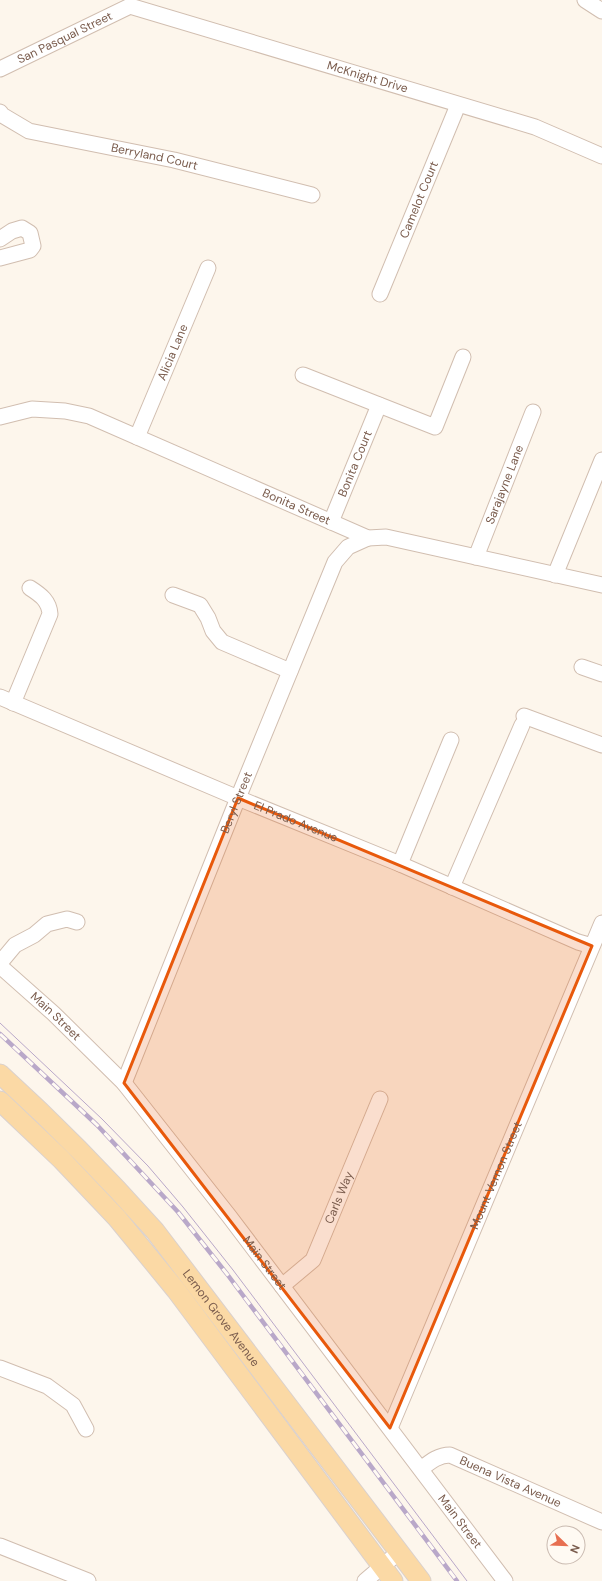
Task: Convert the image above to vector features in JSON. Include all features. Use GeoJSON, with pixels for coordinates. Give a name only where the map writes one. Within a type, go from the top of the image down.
{"type":"FeatureCollection","features":[{"type":"Feature","properties":{"kind":"main road","name":"Lemon Grove Avenue"},"geometry":{"type":"LineString","coordinates":[[0,1074],[38,1109],[98,1169],[155,1231],[421,1581]]}},
{"type":"Feature","properties":{"kind":"main road","name":"Lemon Grove Avenue"},"geometry":{"type":"LineString","coordinates":[[0,1101],[62,1160],[117,1218],[166,1278],[388,1574]]}},
{"type":"Feature","properties":{"kind":"street"},"geometry":{"type":"LineString","coordinates":[[585,0],[602,11]]}},
{"type":"Feature","properties":{"kind":"street","name":"San Pasqual Street"},"geometry":{"type":"LineString","coordinates":[[0,69],[129,3]]}},
{"type":"Feature","properties":{"kind":"street","name":"McKnight Drive"},"geometry":{"type":"LineString","coordinates":[[129,3],[535,127],[602,156]]}},
{"type":"Feature","properties":{"kind":"street","name":"Camelot Court"},"geometry":{"type":"LineString","coordinates":[[380,294],[458,104]]}},
{"type":"Feature","properties":{"kind":"street","name":"Berryland Court"},"geometry":{"type":"LineString","coordinates":[[0,112],[2,115],[29,131],[174,160],[312,195]]}},
{"type":"Feature","properties":{"kind":"street"},"geometry":{"type":"LineString","coordinates":[[0,239],[12,231],[22,228],[30,233],[33,239],[33,246],[30,250],[0,258]]}},
{"type":"Feature","properties":{"kind":"street","name":"Alicia Lane"},"geometry":{"type":"LineString","coordinates":[[137,437],[208,268]]}},
{"type":"Feature","properties":{"kind":"street"},"geometry":{"type":"LineString","coordinates":[[303,375],[435,427],[463,357]]}},
{"type":"Feature","properties":{"kind":"street","name":"Bonita Court"},"geometry":{"type":"LineString","coordinates":[[331,522],[379,405]]}},
{"type":"Feature","properties":{"kind":"street","name":"Bonita Street"},"geometry":{"type":"LineString","coordinates":[[0,417],[32,409],[65,411],[88,416],[368,538],[386,537],[602,584]]}},
{"type":"Feature","properties":{"kind":"street","name":"Sarajayne Lane"},"geometry":{"type":"LineString","coordinates":[[476,557],[533,412]]}},
{"type":"Feature","properties":{"kind":"street"},"geometry":{"type":"LineString","coordinates":[[555,575],[602,460]]}},
{"type":"Feature","properties":{"kind":"street","name":"Beryl Street"},"geometry":{"type":"LineString","coordinates":[[124,1083],[238,798],[335,562],[348,547],[368,538]]}},
{"type":"Feature","properties":{"kind":"street"},"geometry":{"type":"LineString","coordinates":[[7,700],[50,614],[49,606],[42,596],[30,588]]}},
{"type":"Feature","properties":{"kind":"street"},"geometry":{"type":"LineString","coordinates":[[173,595],[200,605],[208,618],[213,631],[222,642],[290,671]]}},
{"type":"Feature","properties":{"kind":"street"},"geometry":{"type":"LineString","coordinates":[[582,667],[602,674]]}},
{"type":"Feature","properties":{"kind":"street","name":"El Prado Avenue"},"geometry":{"type":"LineString","coordinates":[[7,700],[238,798],[400,864],[578,942],[592,946]]}},
{"type":"Feature","properties":{"kind":"street"},"geometry":{"type":"LineString","coordinates":[[452,887],[523,720],[602,745]]}},
{"type":"Feature","properties":{"kind":"street"},"geometry":{"type":"LineString","coordinates":[[400,864],[451,740]]}},
{"type":"Feature","properties":{"kind":"street"},"geometry":{"type":"LineString","coordinates":[[0,962],[15,945],[34,935],[47,924],[67,919],[77,922]]}},
{"type":"Feature","properties":{"kind":"street","name":"Mount Vernon Street"},"geometry":{"type":"LineString","coordinates":[[390,1428],[602,923]]}},
{"type":"Feature","properties":{"kind":"street","name":"Main Street"},"geometry":{"type":"LineString","coordinates":[[0,966],[53,1013],[124,1083],[229,1216],[504,1581]]}},
{"type":"Feature","properties":{"kind":"street","name":"Carls Way"},"geometry":{"type":"LineString","coordinates":[[282,1286],[312,1260],[380,1099]]}},
{"type":"Feature","properties":{"kind":"street"},"geometry":{"type":"LineString","coordinates":[[0,1368],[47,1386],[73,1405],[86,1429]]}},
{"type":"Feature","properties":{"kind":"street","name":"Buena Vista Avenue"},"geometry":{"type":"LineString","coordinates":[[421,1469],[436,1458],[450,1455],[602,1522]]}},
{"type":"Feature","properties":{"kind":"street"},"geometry":{"type":"LineString","coordinates":[[0,1546],[88,1581]]}},
{"type":"Feature","properties":{"kind":"street"},"geometry":{"type":"LineString","coordinates":[[365,1581],[388,1574],[399,1552]]}},
{"type":"Feature","properties":{"kind":"highlighted area"},"geometry":{"type":"Polygon","coordinates":[[[238,798],[592,946],[390,1428],[124,1083],[238,798]]]}},
{"type":"Feature","properties":{"kind":"tram line"},"geometry":{"type":"LineString","coordinates":[[0,1023],[102,1119],[148,1166],[183,1207],[233,1270],[467,1581]]}},
{"type":"Feature","properties":{"kind":"railway"},"geometry":{"type":"LineString","coordinates":[[0,1034],[97,1125],[178,1212],[227,1274],[457,1581]]}}]}
